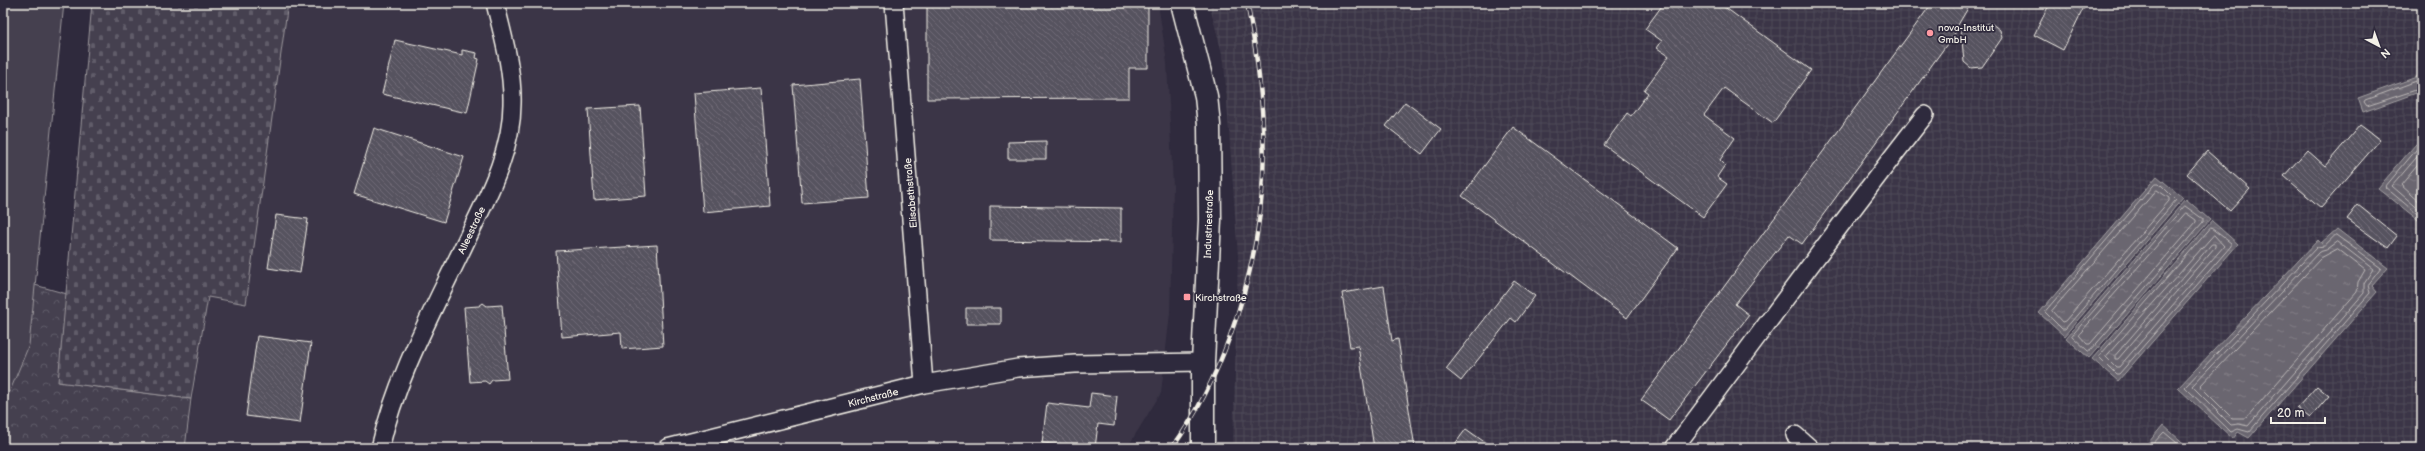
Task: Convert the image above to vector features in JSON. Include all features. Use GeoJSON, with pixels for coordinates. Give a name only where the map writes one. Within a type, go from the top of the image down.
{"type":"FeatureCollection","features":[{"type":"Feature","properties":{"kind":"main road","name":"Industriestraße"},"geometry":{"type":"LineString","coordinates":[[1182,3],[1206,96],[1209,125],[1210,220],[1203,362],[1203,448]]}},
{"type":"Feature","properties":{"kind":"street","name":"Alleestraße"},"geometry":{"type":"LineString","coordinates":[[380,448],[399,382],[492,185],[508,139],[512,105],[508,58],[495,3]]}},
{"type":"Feature","properties":{"kind":"street","name":"Elisabethstraße"},"geometry":{"type":"LineString","coordinates":[[894,3],[924,384]]}},
{"type":"Feature","properties":{"kind":"street"},"geometry":{"type":"LineString","coordinates":[[1674,448],[1747,352],[1843,219],[1924,115]]}},
{"type":"Feature","properties":{"kind":"street","name":"Kirchstraße"},"geometry":{"type":"LineString","coordinates":[[667,448],[924,384],[1025,367],[1075,364],[1203,362]]}},
{"type":"Feature","properties":{"kind":"street"},"geometry":{"type":"LineString","coordinates":[[1795,435],[1810,448]]}},
{"type":"Feature","properties":{"kind":"shaded area"},"geometry":{"type":"Polygon","coordinates":[[[288,3],[1158,3],[1167,63],[1173,187],[1170,313],[1161,393],[1127,448],[185,448],[208,297],[246,303],[288,3]]]}},
{"type":"Feature","properties":{"kind":"shaded area"},"geometry":{"type":"Polygon","coordinates":[[[1209,3],[2422,3],[2422,448],[1233,448],[1238,256],[1224,61],[1209,3]]]}},
{"type":"Feature","properties":{"kind":"green space"},"geometry":{"type":"Polygon","coordinates":[[[3,3],[64,3],[29,345],[3,408],[3,3]]]}},
{"type":"Feature","properties":{"kind":"green space"},"geometry":{"type":"Polygon","coordinates":[[[92,3],[288,3],[246,304],[208,297],[191,399],[58,382],[92,3]]]}},
{"type":"Feature","properties":{"kind":"green space"},"geometry":{"type":"Polygon","coordinates":[[[3,276],[67,294],[59,382],[191,399],[185,448],[3,448],[3,276]]]}},
{"type":"Feature","properties":{"kind":"water"},"geometry":{"type":"Polygon","coordinates":[[[2422,75],[2422,91],[2363,112],[2358,98],[2422,75]]]}},
{"type":"Feature","properties":{"kind":"water"},"geometry":{"type":"Polygon","coordinates":[[[2422,137],[2422,223],[2378,188],[2422,137]]]}},
{"type":"Feature","properties":{"kind":"water"},"geometry":{"type":"Polygon","coordinates":[[[2157,176],[2183,198],[2064,336],[2039,313],[2157,176]]]}},
{"type":"Feature","properties":{"kind":"water"},"geometry":{"type":"Polygon","coordinates":[[[2186,199],[2210,220],[2089,358],[2066,338],[2186,199]]]}},
{"type":"Feature","properties":{"kind":"water"},"geometry":{"type":"Polygon","coordinates":[[[2212,221],[2238,244],[2118,381],[2092,359],[2212,221]]]}},
{"type":"Feature","properties":{"kind":"water"},"geometry":{"type":"Polygon","coordinates":[[[2337,229],[2388,268],[2372,286],[2377,292],[2249,438],[2238,432],[2233,439],[2178,388],[2318,240],[2321,243],[2337,229]]]}},
{"type":"Feature","properties":{"kind":"water"},"geometry":{"type":"Polygon","coordinates":[[[2163,425],[2189,448],[2144,448],[2163,425]]]}},
{"type":"Feature","properties":{"kind":"building"},"geometry":{"type":"Polygon","coordinates":[[[927,3],[1148,3],[1148,68],[1129,68],[1129,98],[927,99],[927,3]]]}},
{"type":"Feature","properties":{"kind":"building"},"geometry":{"type":"Polygon","coordinates":[[[1664,3],[1719,3],[1811,70],[1773,123],[1724,88],[1704,115],[1735,138],[1720,160],[1725,165],[1717,177],[1727,184],[1703,217],[1604,145],[1627,113],[1631,116],[1648,93],[1644,90],[1669,56],[1657,48],[1662,41],[1645,29],[1664,3]]]}},
{"type":"Feature","properties":{"kind":"building"},"geometry":{"type":"Polygon","coordinates":[[[1932,3],[1971,3],[1955,30],[1958,29],[1802,244],[1789,235],[1735,304],[1749,315],[1669,420],[1641,400],[1932,3]]]}},
{"type":"Feature","properties":{"kind":"building"},"geometry":{"type":"Polygon","coordinates":[[[2050,3],[2086,3],[2063,50],[2034,35],[2050,3]]]}},
{"type":"Feature","properties":{"kind":"building"},"geometry":{"type":"Polygon","coordinates":[[[1991,23],[2000,30],[2002,38],[1982,67],[1971,68],[1964,62],[1961,29],[1991,23]]]}},
{"type":"Feature","properties":{"kind":"building"},"geometry":{"type":"Polygon","coordinates":[[[395,40],[462,55],[462,50],[477,53],[476,58],[479,59],[467,113],[382,94],[395,40]]]}},
{"type":"Feature","properties":{"kind":"building"},"geometry":{"type":"Polygon","coordinates":[[[860,79],[869,198],[802,203],[793,85],[860,79]]]}},
{"type":"Feature","properties":{"kind":"building"},"geometry":{"type":"Polygon","coordinates":[[[761,88],[770,206],[703,212],[694,93],[761,88]]]}},
{"type":"Feature","properties":{"kind":"building"},"geometry":{"type":"Polygon","coordinates":[[[1405,102],[1441,129],[1422,154],[1386,126],[1405,102]]]}},
{"type":"Feature","properties":{"kind":"building"},"geometry":{"type":"Polygon","coordinates":[[[640,106],[646,196],[594,200],[588,109],[640,106]]]}},
{"type":"Feature","properties":{"kind":"building"},"geometry":{"type":"Polygon","coordinates":[[[2360,125],[2380,140],[2321,208],[2284,176],[2307,150],[2325,166],[2360,125]]]}},
{"type":"Feature","properties":{"kind":"building"},"geometry":{"type":"Polygon","coordinates":[[[1513,127],[1678,248],[1627,318],[1462,196],[1513,127]]]}},
{"type":"Feature","properties":{"kind":"building"},"geometry":{"type":"Polygon","coordinates":[[[374,128],[464,157],[444,222],[354,194],[374,128]]]}},
{"type":"Feature","properties":{"kind":"building"},"geometry":{"type":"Polygon","coordinates":[[[1046,141],[1046,159],[1008,159],[1008,142],[1046,141]]]}},
{"type":"Feature","properties":{"kind":"building"},"geometry":{"type":"Polygon","coordinates":[[[2207,151],[2250,189],[2230,211],[2187,174],[2207,151]]]}},
{"type":"Feature","properties":{"kind":"building"},"geometry":{"type":"Polygon","coordinates":[[[2358,205],[2397,236],[2388,248],[2347,219],[2358,205]]]}},
{"type":"Feature","properties":{"kind":"building"},"geometry":{"type":"Polygon","coordinates":[[[990,206],[1121,208],[1121,242],[990,240],[990,206]]]}},
{"type":"Feature","properties":{"kind":"building"},"geometry":{"type":"Polygon","coordinates":[[[276,215],[308,219],[300,273],[268,268],[276,215]]]}},
{"type":"Feature","properties":{"kind":"building"},"geometry":{"type":"Polygon","coordinates":[[[657,245],[663,346],[622,349],[621,332],[562,337],[556,251],[657,245]]]}},
{"type":"Feature","properties":{"kind":"building"},"geometry":{"type":"Polygon","coordinates":[[[1514,281],[1535,296],[1516,322],[1511,318],[1461,381],[1446,369],[1514,281]]]}},
{"type":"Feature","properties":{"kind":"building"},"geometry":{"type":"Polygon","coordinates":[[[1384,286],[1392,341],[1398,339],[1415,448],[1374,448],[1358,346],[1350,347],[1342,293],[1384,286]]]}},
{"type":"Feature","properties":{"kind":"building"},"geometry":{"type":"Polygon","coordinates":[[[483,303],[487,306],[502,305],[508,379],[492,380],[489,384],[485,381],[470,382],[464,307],[479,306],[483,303]]]}},
{"type":"Feature","properties":{"kind":"building"},"geometry":{"type":"Polygon","coordinates":[[[966,308],[1001,308],[1001,324],[966,324],[966,308]]]}},
{"type":"Feature","properties":{"kind":"building"},"geometry":{"type":"Polygon","coordinates":[[[257,336],[311,343],[300,423],[246,416],[257,336]]]}},
{"type":"Feature","properties":{"kind":"building"},"geometry":{"type":"Polygon","coordinates":[[[2317,386],[2329,396],[2310,418],[2297,408],[2317,386]]]}},
{"type":"Feature","properties":{"kind":"building"},"geometry":{"type":"Polygon","coordinates":[[[1091,393],[1117,396],[1114,426],[1098,424],[1095,448],[1042,443],[1047,403],[1089,408],[1091,393]]]}},
{"type":"Feature","properties":{"kind":"building"},"geometry":{"type":"Polygon","coordinates":[[[1466,429],[1493,448],[1452,448],[1466,429]]]}},
{"type":"Feature","properties":{"kind":"railway"},"geometry":{"type":"LineString","coordinates":[[1172,448],[1198,408],[1219,365],[1244,294],[1254,252],[1260,211],[1263,171],[1263,130],[1255,46],[1247,3]]}},
{"type":"Feature","properties":{"kind":"place","name":"nova-Institut GmbH"},"geometry":{"type":"Point","coordinates":[1930,33]}},
{"type":"Feature","properties":{"kind":"place","name":"Kirchstraße"},"geometry":{"type":"Point","coordinates":[1187,297]}}]}
